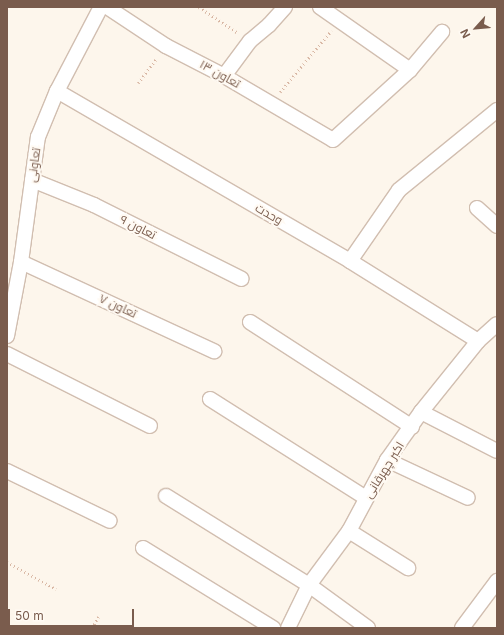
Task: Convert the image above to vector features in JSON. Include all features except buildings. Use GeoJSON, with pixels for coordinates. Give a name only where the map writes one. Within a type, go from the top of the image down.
{"type":"FeatureCollection","features":[{"type":"Feature","properties":{"kind":"street","name":"تعاونی"},"geometry":{"type":"LineString","coordinates":[[8,330],[21,262],[38,137],[57,91],[101,7]]}},
{"type":"Feature","properties":{"kind":"street","name":"تعاون ۱۳"},"geometry":{"type":"LineString","coordinates":[[108,7],[166,46],[224,76],[333,140],[410,70]]}},
{"type":"Feature","properties":{"kind":"street"},"geometry":{"type":"LineString","coordinates":[[224,76],[250,41],[269,25],[285,7]]}},
{"type":"Feature","properties":{"kind":"street"},"geometry":{"type":"LineString","coordinates":[[320,7],[410,70],[442,32]]}},
{"type":"Feature","properties":{"kind":"street","name":"وحدت"},"geometry":{"type":"LineString","coordinates":[[57,91],[350,261],[478,342]]}},
{"type":"Feature","properties":{"kind":"street"},"geometry":{"type":"LineString","coordinates":[[350,261],[398,190],[497,110]]}},
{"type":"Feature","properties":{"kind":"street","name":"تعاون ۹"},"geometry":{"type":"LineString","coordinates":[[32,180],[94,205],[242,279]]}},
{"type":"Feature","properties":{"kind":"street"},"geometry":{"type":"LineString","coordinates":[[477,208],[497,226]]}},
{"type":"Feature","properties":{"kind":"street","name":"تعاون ۷"},"geometry":{"type":"LineString","coordinates":[[21,262],[214,351]]}},
{"type":"Feature","properties":{"kind":"street"},"geometry":{"type":"LineString","coordinates":[[250,322],[412,426]]}},
{"type":"Feature","properties":{"kind":"street","name":"اکبر چهرقانی"},"geometry":{"type":"LineString","coordinates":[[288,628],[309,585],[349,531],[387,460],[421,412],[478,342],[497,324]]}},
{"type":"Feature","properties":{"kind":"street"},"geometry":{"type":"LineString","coordinates":[[7,354],[150,426]]}},
{"type":"Feature","properties":{"kind":"street"},"geometry":{"type":"LineString","coordinates":[[210,399],[366,498]]}},
{"type":"Feature","properties":{"kind":"street"},"geometry":{"type":"LineString","coordinates":[[421,412],[497,451]]}},
{"type":"Feature","properties":{"kind":"street"},"geometry":{"type":"LineString","coordinates":[[387,460],[468,498]]}},
{"type":"Feature","properties":{"kind":"street"},"geometry":{"type":"LineString","coordinates":[[7,471],[110,521]]}},
{"type":"Feature","properties":{"kind":"street"},"geometry":{"type":"LineString","coordinates":[[166,496],[309,585],[368,628]]}},
{"type":"Feature","properties":{"kind":"street"},"geometry":{"type":"LineString","coordinates":[[349,531],[408,568]]}},
{"type":"Feature","properties":{"kind":"street"},"geometry":{"type":"LineString","coordinates":[[143,548],[273,628]]}},
{"type":"Feature","properties":{"kind":"street"},"geometry":{"type":"LineString","coordinates":[[462,628],[497,581]]}},
{"type":"Feature","properties":{"kind":"path"},"geometry":{"type":"LineString","coordinates":[[199,7],[250,41]]}},
{"type":"Feature","properties":{"kind":"path"},"geometry":{"type":"LineString","coordinates":[[270,103],[340,20]]}},
{"type":"Feature","properties":{"kind":"path"},"geometry":{"type":"LineString","coordinates":[[138,83],[166,46]]}},
{"type":"Feature","properties":{"kind":"path"},"geometry":{"type":"LineString","coordinates":[[7,562],[56,589]]}},
{"type":"Feature","properties":{"kind":"path"},"geometry":{"type":"LineString","coordinates":[[92,628],[98,617]]}}]}
